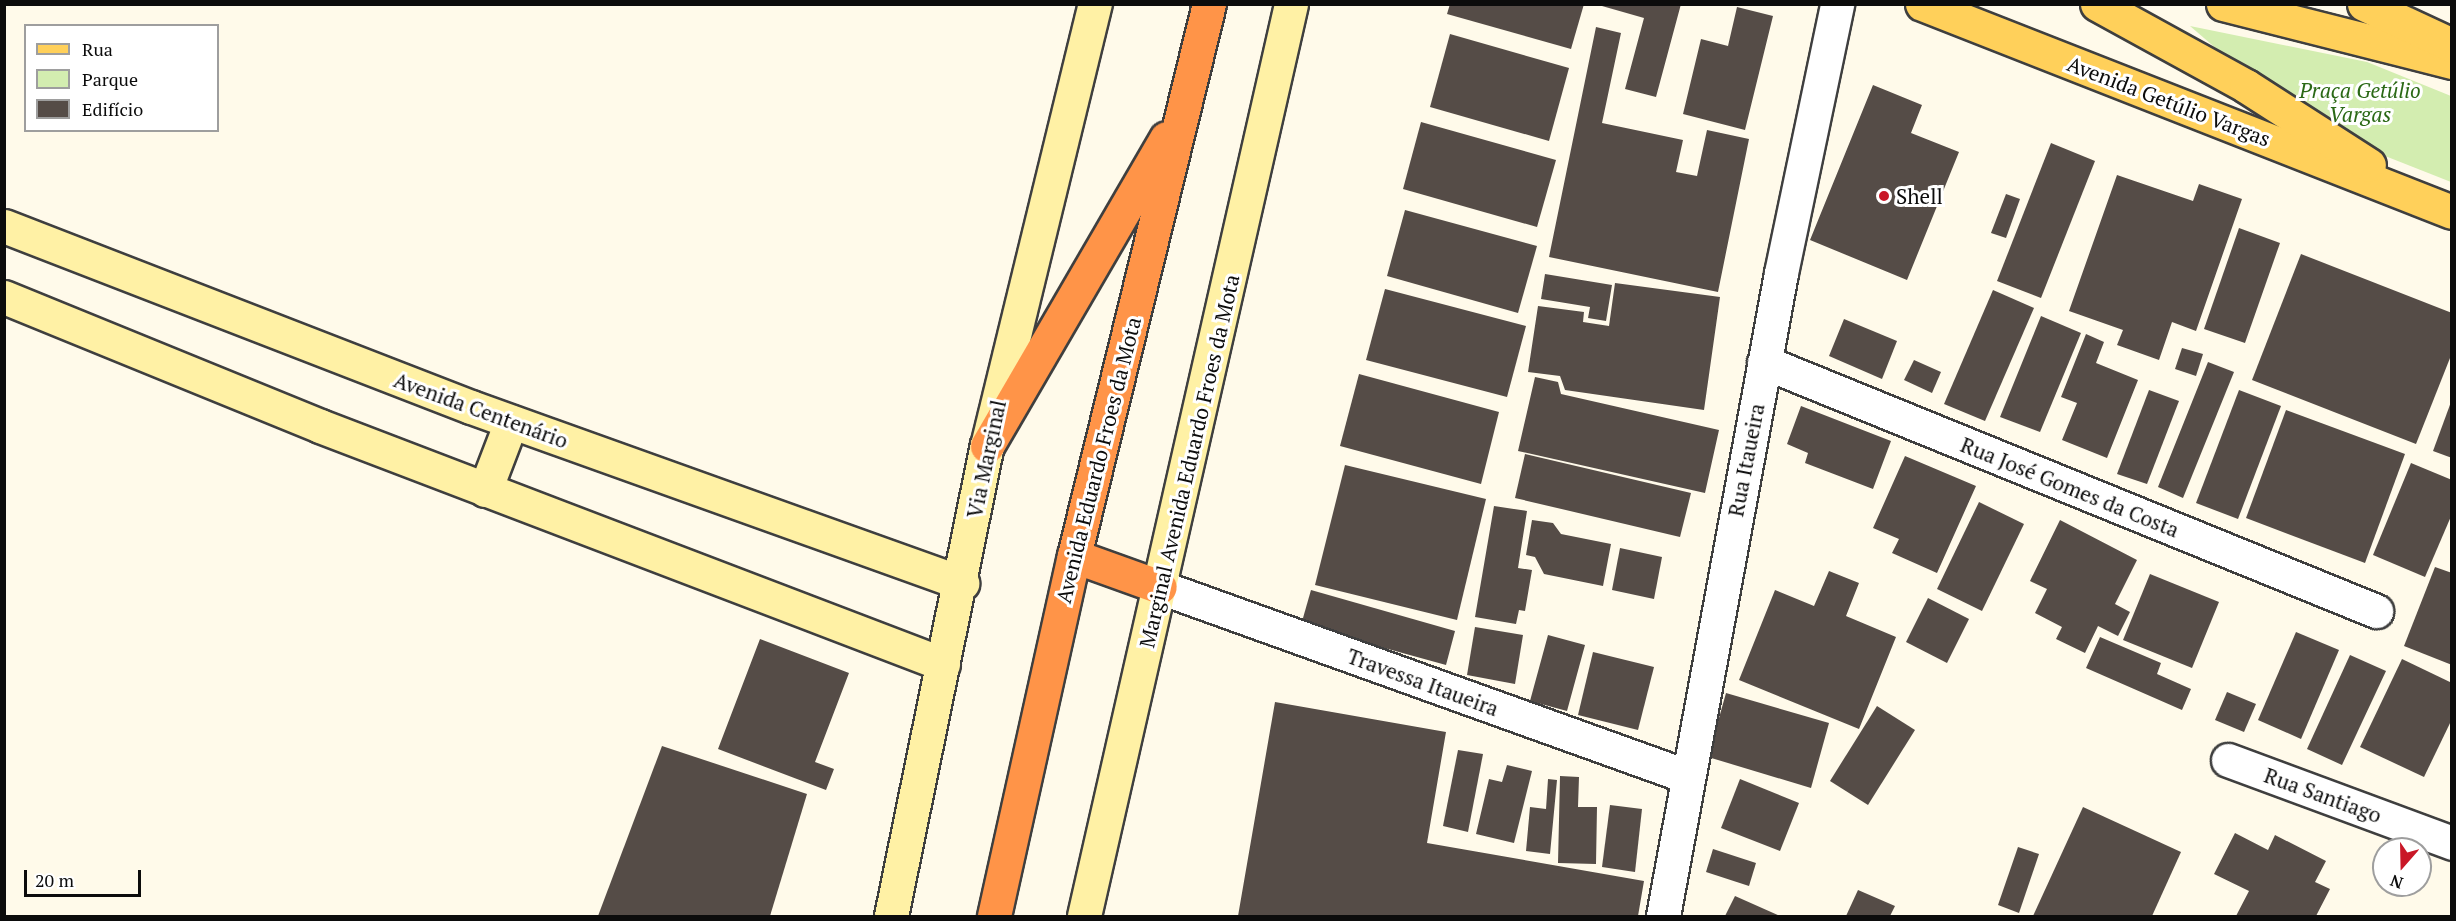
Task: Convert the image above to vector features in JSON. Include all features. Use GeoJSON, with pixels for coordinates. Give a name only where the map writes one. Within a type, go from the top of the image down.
{"type":"FeatureCollection","features":[{"type":"Feature","properties":{"kind":"highway","name":"Avenida Eduardo Froes da Mota"},"geometry":{"type":"LineString","coordinates":[[994,916],[1074,556],[1209,4]]}},
{"type":"Feature","properties":{"kind":"highway"},"geometry":{"type":"LineString","coordinates":[[987,446],[1078,282],[1183,111]]}},
{"type":"Feature","properties":{"kind":"highway"},"geometry":{"type":"LineString","coordinates":[[1074,556],[1160,587]]}},
{"type":"Feature","properties":{"kind":"main road","name":"Avenida Getúlio Vargas"},"geometry":{"type":"LineString","coordinates":[[1922,4],[2451,212]]}},
{"type":"Feature","properties":{"kind":"main road","name":"Avenida Getúlio Vargas"},"geometry":{"type":"LineString","coordinates":[[2097,4],[2246,86],[2416,197]]}},
{"type":"Feature","properties":{"kind":"main road"},"geometry":{"type":"LineString","coordinates":[[2223,4],[2451,62]]}},
{"type":"Feature","properties":{"kind":"main road"},"geometry":{"type":"LineString","coordinates":[[2364,4],[2451,45]]}},
{"type":"Feature","properties":{"kind":"street","name":"Via Marginal"},"geometry":{"type":"LineString","coordinates":[[891,916],[962,583],[987,446],[1095,4]]}},
{"type":"Feature","properties":{"kind":"street","name":"Marginal Avenida Eduardo Froes da Mota"},"geometry":{"type":"LineString","coordinates":[[1084,916],[1291,4]]}},
{"type":"Feature","properties":{"kind":"street","name":"Rua Itaueira"},"geometry":{"type":"LineString","coordinates":[[1663,916],[1686,776],[1764,362],[1837,4]]}},
{"type":"Feature","properties":{"kind":"street","name":"Avenida Centenário"},"geometry":{"type":"LineString","coordinates":[[4,226],[511,422],[962,583]]}},
{"type":"Feature","properties":{"kind":"street"},"geometry":{"type":"LineString","coordinates":[[4,297],[485,490],[943,664]]}},
{"type":"Feature","properties":{"kind":"street","name":"Rua José Gomes da Costa"},"geometry":{"type":"LineString","coordinates":[[1764,362],[2376,611]]}},
{"type":"Feature","properties":{"kind":"street"},"geometry":{"type":"LineString","coordinates":[[485,490],[511,422]]}},
{"type":"Feature","properties":{"kind":"street","name":"Travessa Itaueira"},"geometry":{"type":"LineString","coordinates":[[1160,587],[1686,776]]}},
{"type":"Feature","properties":{"kind":"street","name":"Rua Santiago"},"geometry":{"type":"LineString","coordinates":[[2228,760],[2451,843]]}},
{"type":"Feature","properties":{"kind":"green space","name":"Praça Getúlio Vargas"},"geometry":{"type":"Polygon","coordinates":[[[2190,26],[2367,62],[2451,96],[2451,182],[2304,124],[2190,26]]]}},
{"type":"Feature","properties":{"kind":"building"},"geometry":{"type":"Polygon","coordinates":[[[1450,4],[1584,4],[1571,49],[1447,14],[1450,4]]]}},
{"type":"Feature","properties":{"kind":"building"},"geometry":{"type":"Polygon","coordinates":[[[1595,4],[1681,4],[1656,97],[1625,89],[1644,18],[1595,4]]]}},
{"type":"Feature","properties":{"kind":"building"},"geometry":{"type":"Polygon","coordinates":[[[1737,7],[1773,16],[1745,130],[1683,114],[1701,39],[1728,46],[1737,7]]]}},
{"type":"Feature","properties":{"kind":"building"},"geometry":{"type":"Polygon","coordinates":[[[1596,27],[1621,33],[1602,123],[1683,140],[1676,172],[1697,176],[1707,130],[1749,139],[1718,292],[1549,257],[1596,27]]]}},
{"type":"Feature","properties":{"kind":"building"},"geometry":{"type":"Polygon","coordinates":[[[1450,34],[1569,68],[1549,141],[1430,107],[1450,34]]]}},
{"type":"Feature","properties":{"kind":"building","name":"Shell"},"geometry":{"type":"Polygon","coordinates":[[[1873,85],[1922,105],[1911,133],[1959,152],[1907,280],[1810,240],[1873,85]]]}},
{"type":"Feature","properties":{"kind":"building"},"geometry":{"type":"Polygon","coordinates":[[[1421,122],[1556,160],[1537,227],[1403,189],[1421,122]]]}},
{"type":"Feature","properties":{"kind":"building"},"geometry":{"type":"Polygon","coordinates":[[[2051,143],[2095,161],[2041,298],[1997,281],[2051,143]]]}},
{"type":"Feature","properties":{"kind":"building"},"geometry":{"type":"Polygon","coordinates":[[[2117,175],[2193,201],[2199,184],[2242,199],[2196,331],[2172,322],[2159,360],[2117,345],[2123,330],[2069,311],[2117,175]]]}},
{"type":"Feature","properties":{"kind":"building"},"geometry":{"type":"Polygon","coordinates":[[[2006,194],[2020,199],[2006,238],[1991,233],[2006,194]]]}},
{"type":"Feature","properties":{"kind":"building"},"geometry":{"type":"Polygon","coordinates":[[[1405,210],[1537,246],[1518,313],[1387,276],[1405,210]]]}},
{"type":"Feature","properties":{"kind":"building"},"geometry":{"type":"Polygon","coordinates":[[[2239,228],[2280,243],[2245,343],[2204,329],[2239,228]]]}},
{"type":"Feature","properties":{"kind":"building"},"geometry":{"type":"Polygon","coordinates":[[[2301,254],[2452,313],[2452,353],[2416,444],[2252,380],[2301,254]]]}},
{"type":"Feature","properties":{"kind":"building"},"geometry":{"type":"Polygon","coordinates":[[[1545,274],[1612,285],[1606,321],[1588,318],[1590,307],[1541,299],[1545,274]]]}},
{"type":"Feature","properties":{"kind":"building"},"geometry":{"type":"Polygon","coordinates":[[[1615,283],[1720,297],[1704,410],[1565,390],[1560,376],[1528,372],[1538,306],[1584,312],[1583,322],[1609,326],[1615,283]]]}},
{"type":"Feature","properties":{"kind":"building"},"geometry":{"type":"Polygon","coordinates":[[[1385,289],[1526,326],[1507,397],[1366,360],[1385,289]]]}},
{"type":"Feature","properties":{"kind":"building"},"geometry":{"type":"Polygon","coordinates":[[[1993,290],[2034,308],[1985,421],[1944,404],[1993,290]]]}},
{"type":"Feature","properties":{"kind":"building"},"geometry":{"type":"Polygon","coordinates":[[[2041,316],[2081,333],[2040,432],[2000,417],[2041,316]]]}},
{"type":"Feature","properties":{"kind":"building"},"geometry":{"type":"Polygon","coordinates":[[[1844,319],[1897,341],[1882,379],[1829,356],[1844,319]]]}},
{"type":"Feature","properties":{"kind":"building"},"geometry":{"type":"Polygon","coordinates":[[[2086,334],[2104,342],[2096,363],[2138,380],[2107,458],[2062,440],[2077,403],[2061,397],[2086,334]]]}},
{"type":"Feature","properties":{"kind":"building"},"geometry":{"type":"Polygon","coordinates":[[[2182,348],[2203,354],[2196,376],[2175,369],[2182,348]]]}},
{"type":"Feature","properties":{"kind":"building"},"geometry":{"type":"Polygon","coordinates":[[[1914,360],[1941,372],[1932,393],[1904,380],[1914,360]]]}},
{"type":"Feature","properties":{"kind":"building"},"geometry":{"type":"Polygon","coordinates":[[[2208,362],[2234,372],[2183,498],[2158,487],[2208,362]]]}},
{"type":"Feature","properties":{"kind":"building"},"geometry":{"type":"Polygon","coordinates":[[[1359,374],[1499,412],[1481,484],[1340,446],[1359,374]]]}},
{"type":"Feature","properties":{"kind":"building"},"geometry":{"type":"Polygon","coordinates":[[[1535,377],[1558,382],[1561,394],[1719,430],[1705,493],[1518,451],[1535,377]]]}},
{"type":"Feature","properties":{"kind":"building"},"geometry":{"type":"Polygon","coordinates":[[[2149,390],[2179,401],[2147,484],[2117,474],[2149,390]]]}},
{"type":"Feature","properties":{"kind":"building"},"geometry":{"type":"Polygon","coordinates":[[[2239,390],[2281,406],[2238,519],[2196,503],[2239,390]]]}},
{"type":"Feature","properties":{"kind":"building"},"geometry":{"type":"Polygon","coordinates":[[[2452,402],[2452,458],[2433,451],[2452,402]]]}},
{"type":"Feature","properties":{"kind":"building"},"geometry":{"type":"Polygon","coordinates":[[[1801,406],[1891,441],[1873,489],[1805,463],[1808,453],[1787,444],[1801,406]]]}},
{"type":"Feature","properties":{"kind":"building"},"geometry":{"type":"Polygon","coordinates":[[[2286,410],[2405,454],[2365,563],[2246,518],[2286,410]]]}},
{"type":"Feature","properties":{"kind":"building"},"geometry":{"type":"Polygon","coordinates":[[[1525,454],[1691,493],[1680,537],[1515,498],[1525,454]]]}},
{"type":"Feature","properties":{"kind":"building"},"geometry":{"type":"Polygon","coordinates":[[[1905,456],[1976,486],[1937,573],[1892,553],[1899,539],[1873,528],[1905,456]]]}},
{"type":"Feature","properties":{"kind":"building"},"geometry":{"type":"Polygon","coordinates":[[[2411,463],[2452,480],[2452,514],[2425,577],[2373,555],[2411,463]]]}},
{"type":"Feature","properties":{"kind":"building"},"geometry":{"type":"Polygon","coordinates":[[[1345,465],[1486,499],[1457,620],[1315,585],[1345,465]]]}},
{"type":"Feature","properties":{"kind":"building"},"geometry":{"type":"Polygon","coordinates":[[[1979,502],[2024,524],[1982,611],[1937,589],[1979,502]]]}},
{"type":"Feature","properties":{"kind":"building"},"geometry":{"type":"Polygon","coordinates":[[[1494,506],[1527,511],[1518,568],[1532,570],[1525,611],[1519,610],[1516,624],[1475,617],[1494,506]]]}},
{"type":"Feature","properties":{"kind":"building"},"geometry":{"type":"Polygon","coordinates":[[[1532,520],[1553,523],[1561,534],[1611,544],[1603,586],[1544,574],[1535,557],[1526,555],[1532,520]]]}},
{"type":"Feature","properties":{"kind":"building"},"geometry":{"type":"Polygon","coordinates":[[[2060,520],[2137,560],[2115,604],[2130,612],[2118,636],[2098,626],[2085,653],[2056,639],[2062,627],[2035,613],[2047,589],[2030,581],[2060,520]]]}},
{"type":"Feature","properties":{"kind":"building"},"geometry":{"type":"Polygon","coordinates":[[[1620,548],[1662,557],[1654,599],[1612,590],[1620,548]]]}},
{"type":"Feature","properties":{"kind":"building"},"geometry":{"type":"Polygon","coordinates":[[[2435,567],[2452,573],[2452,665],[2404,646],[2435,567]]]}},
{"type":"Feature","properties":{"kind":"building"},"geometry":{"type":"Polygon","coordinates":[[[1829,571],[1859,583],[1846,616],[1896,637],[1859,729],[1739,680],[1775,590],[1814,606],[1829,571]]]}},
{"type":"Feature","properties":{"kind":"building"},"geometry":{"type":"Polygon","coordinates":[[[2150,574],[2219,602],[2192,668],[2123,640],[2150,574]]]}},
{"type":"Feature","properties":{"kind":"building"},"geometry":{"type":"Polygon","coordinates":[[[1311,590],[1455,631],[1446,665],[1301,625],[1311,590]]]}},
{"type":"Feature","properties":{"kind":"building"},"geometry":{"type":"Polygon","coordinates":[[[1928,598],[1969,619],[1947,663],[1906,642],[1928,598]]]}},
{"type":"Feature","properties":{"kind":"building"},"geometry":{"type":"Polygon","coordinates":[[[1475,627],[1523,635],[1515,684],[1467,675],[1475,627]]]}},
{"type":"Feature","properties":{"kind":"building"},"geometry":{"type":"Polygon","coordinates":[[[2296,632],[2339,650],[2301,739],[2258,720],[2296,632]]]}},
{"type":"Feature","properties":{"kind":"building"},"geometry":{"type":"Polygon","coordinates":[[[1548,635],[1585,645],[1567,711],[1530,701],[1548,635]]]}},
{"type":"Feature","properties":{"kind":"building"},"geometry":{"type":"Polygon","coordinates":[[[2100,637],[2161,663],[2157,674],[2191,689],[2182,710],[2086,668],[2100,637]]]}},
{"type":"Feature","properties":{"kind":"building"},"geometry":{"type":"Polygon","coordinates":[[[760,639],[849,673],[815,762],[834,769],[826,790],[718,749],[760,639]]]}},
{"type":"Feature","properties":{"kind":"building"},"geometry":{"type":"Polygon","coordinates":[[[1593,652],[1654,667],[1638,730],[1578,715],[1593,652]]]}},
{"type":"Feature","properties":{"kind":"building"},"geometry":{"type":"Polygon","coordinates":[[[2350,655],[2386,671],[2342,765],[2307,749],[2350,655]]]}},
{"type":"Feature","properties":{"kind":"building"},"geometry":{"type":"Polygon","coordinates":[[[2402,659],[2452,683],[2452,719],[2424,777],[2360,747],[2402,659]]]}},
{"type":"Feature","properties":{"kind":"building"},"geometry":{"type":"Polygon","coordinates":[[[2227,692],[2256,704],[2244,732],[2215,720],[2227,692]]]}},
{"type":"Feature","properties":{"kind":"building"},"geometry":{"type":"Polygon","coordinates":[[[1726,693],[1829,723],[1811,788],[1708,757],[1726,693]]]}},
{"type":"Feature","properties":{"kind":"building"},"geometry":{"type":"Polygon","coordinates":[[[1275,702],[1446,732],[1427,843],[1644,881],[1638,916],[1238,916],[1275,702]]]}},
{"type":"Feature","properties":{"kind":"building"},"geometry":{"type":"Polygon","coordinates":[[[1877,706],[1915,730],[1868,805],[1830,781],[1877,706]]]}},
{"type":"Feature","properties":{"kind":"building"},"geometry":{"type":"Polygon","coordinates":[[[662,746],[807,794],[770,916],[598,916],[662,746]]]}},
{"type":"Feature","properties":{"kind":"building"},"geometry":{"type":"Polygon","coordinates":[[[1458,750],[1483,754],[1468,832],[1443,826],[1458,750]]]}},
{"type":"Feature","properties":{"kind":"building"},"geometry":{"type":"Polygon","coordinates":[[[1507,765],[1532,771],[1514,843],[1476,834],[1489,779],[1502,782],[1507,765]]]}},
{"type":"Feature","properties":{"kind":"building"},"geometry":{"type":"Polygon","coordinates":[[[1560,776],[1579,777],[1578,807],[1597,807],[1596,864],[1558,863],[1560,776]]]}},
{"type":"Feature","properties":{"kind":"building"},"geometry":{"type":"Polygon","coordinates":[[[1548,779],[1557,780],[1550,854],[1526,851],[1530,807],[1546,809],[1548,779]]]}},
{"type":"Feature","properties":{"kind":"building"},"geometry":{"type":"Polygon","coordinates":[[[1740,779],[1799,803],[1780,851],[1721,828],[1740,779]]]}},
{"type":"Feature","properties":{"kind":"building"},"geometry":{"type":"Polygon","coordinates":[[[1610,805],[1642,809],[1635,872],[1602,867],[1610,805]]]}},
{"type":"Feature","properties":{"kind":"building"},"geometry":{"type":"Polygon","coordinates":[[[2083,807],[2181,852],[2152,916],[2033,916],[2083,807]]]}},
{"type":"Feature","properties":{"kind":"building"},"geometry":{"type":"Polygon","coordinates":[[[2235,833],[2268,850],[2275,835],[2326,861],[2315,882],[2330,889],[2316,916],[2236,916],[2249,891],[2214,874],[2235,833]]]}},
{"type":"Feature","properties":{"kind":"building"},"geometry":{"type":"Polygon","coordinates":[[[2018,847],[2039,854],[2019,913],[1998,905],[2018,847]]]}},
{"type":"Feature","properties":{"kind":"building"},"geometry":{"type":"Polygon","coordinates":[[[1713,849],[1756,863],[1749,886],[1706,872],[1713,849]]]}},
{"type":"Feature","properties":{"kind":"building"},"geometry":{"type":"Polygon","coordinates":[[[1858,890],[1895,906],[1890,916],[1846,916],[1858,890]]]}},
{"type":"Feature","properties":{"kind":"building"},"geometry":{"type":"Polygon","coordinates":[[[1735,896],[1780,916],[1725,916],[1735,896]]]}},
{"type":"Feature","properties":{"kind":"place","name":"Shell"},"geometry":{"type":"Point","coordinates":[1884,196]}}]}
